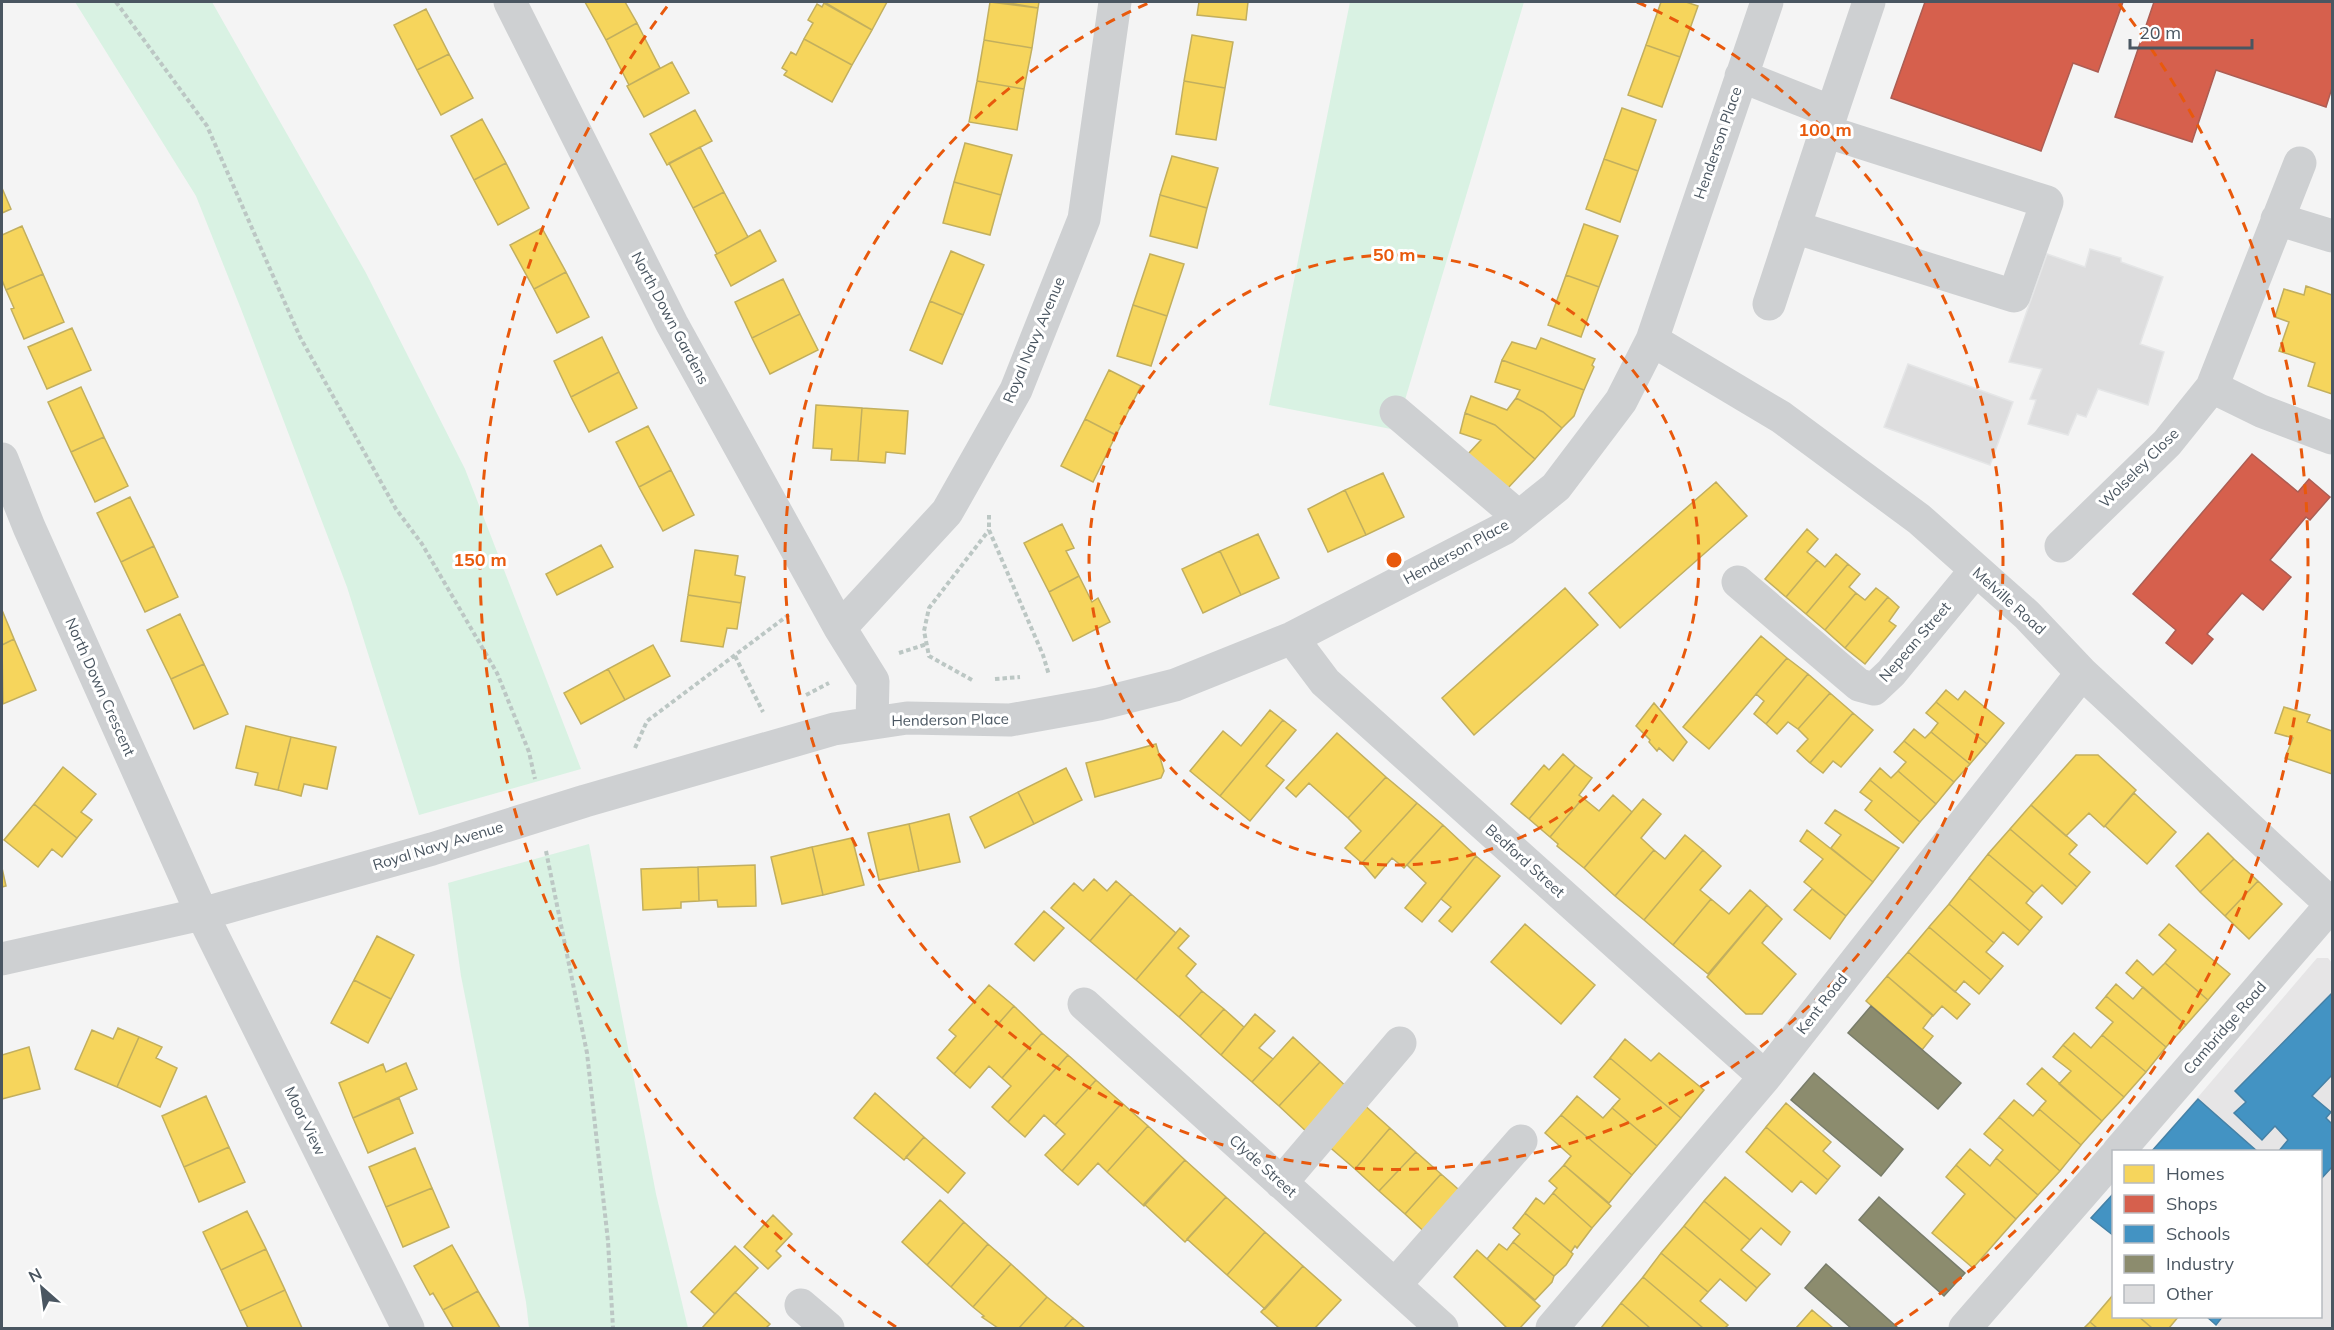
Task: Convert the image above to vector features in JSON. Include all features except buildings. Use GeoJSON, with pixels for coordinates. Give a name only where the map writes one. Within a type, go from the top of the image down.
{"type":"FeatureCollection","features":[{"type":"Feature","properties":{"kind":"street","name":"North Down Gardens"},"geometry":{"type":"LineString","coordinates":[[510,2],[672,324],[819,591],[873,681],[872,722]]}},
{"type":"Feature","properties":{"kind":"street","name":"Royal Navy Avenue"},"geometry":{"type":"LineString","coordinates":[[840,628],[947,512],[1016,390],[1084,219],[1115,2]]}},
{"type":"Feature","properties":{"kind":"street","name":"Henderson Place"},"geometry":{"type":"LineString","coordinates":[[872,722],[907,718],[1010,720],[1099,704],[1175,685],[1292,638],[1504,528],[1556,487],[1621,401],[1652,340],[1767,2]]}},
{"type":"Feature","properties":{"kind":"street"},"geometry":{"type":"LineString","coordinates":[[1769,304],[1869,2]]}},
{"type":"Feature","properties":{"kind":"street"},"geometry":{"type":"LineString","coordinates":[[1741,76],[1829,121],[2047,202],[2014,296],[1794,227]]}},
{"type":"Feature","properties":{"kind":"street","name":"Wolseley Close"},"geometry":{"type":"LineString","coordinates":[[2061,546],[2168,443],[2212,387],[2300,163]]}},
{"type":"Feature","properties":{"kind":"street"},"geometry":{"type":"LineString","coordinates":[[2277,219],[2332,236]]}},
{"type":"Feature","properties":{"kind":"street","name":"Melville Road"},"geometry":{"type":"LineString","coordinates":[[1652,340],[1781,417],[1919,519],[2027,615],[2082,673],[2332,904]]}},
{"type":"Feature","properties":{"kind":"street"},"geometry":{"type":"LineString","coordinates":[[2212,387],[2260,411],[2332,438]]}},
{"type":"Feature","properties":{"kind":"street"},"geometry":{"type":"LineString","coordinates":[[1395,412],[1518,516]]}},
{"type":"Feature","properties":{"kind":"street","name":"North Down Crescent"},"geometry":{"type":"LineString","coordinates":[[2,459],[28,527],[202,914]]}},
{"type":"Feature","properties":{"kind":"street","name":"Nepean Street"},"geometry":{"type":"LineString","coordinates":[[1738,582],[1859,685],[1874,689],[1891,673],[1975,571]]}},
{"type":"Feature","properties":{"kind":"street","name":"Bedford Street"},"geometry":{"type":"LineString","coordinates":[[1292,638],[1325,682],[1765,1077]]}},
{"type":"Feature","properties":{"kind":"street","name":"Kent Road"},"geometry":{"type":"LineString","coordinates":[[1552,1329],[1765,1077],[2082,673]]}},
{"type":"Feature","properties":{"kind":"street","name":"Royal Navy Avenue"},"geometry":{"type":"LineString","coordinates":[[2,959],[202,914],[432,849],[616,792],[834,729],[872,722]]}},
{"type":"Feature","properties":{"kind":"street","name":"Cambridge Road"},"geometry":{"type":"LineString","coordinates":[[2120,1150],[2332,904]]}},
{"type":"Feature","properties":{"kind":"street","name":"Moor View"},"geometry":{"type":"LineString","coordinates":[[202,914],[408,1329]]}},
{"type":"Feature","properties":{"kind":"street","name":"Clyde Street"},"geometry":{"type":"LineString","coordinates":[[1084,1004],[1442,1329]]}},
{"type":"Feature","properties":{"kind":"street"},"geometry":{"type":"LineString","coordinates":[[1281,1182],[1400,1043]]}},
{"type":"Feature","properties":{"kind":"street"},"geometry":{"type":"LineString","coordinates":[[1395,1285],[1521,1142]]}},
{"type":"Feature","properties":{"kind":"street"},"geometry":{"type":"LineString","coordinates":[[1965,1329],[2112,1159]]}},
{"type":"Feature","properties":{"kind":"street"},"geometry":{"type":"LineString","coordinates":[[801,1305],[828,1329]]}},
{"type":"Feature","properties":{"kind":"path"},"geometry":{"type":"LineString","coordinates":[[116,2],[207,126],[300,337],[396,509],[422,544],[497,673],[529,752],[543,814],[546,854],[587,1053],[608,1241],[613,1329]]}},
{"type":"Feature","properties":{"kind":"path"},"geometry":{"type":"LineString","coordinates":[[966,478],[990,496],[989,530],[1043,655],[1050,677],[1040,677]]}},
{"type":"Feature","properties":{"kind":"path"},"geometry":{"type":"LineString","coordinates":[[974,681],[929,656],[924,631],[930,608],[989,530]]}},
{"type":"Feature","properties":{"kind":"path"},"geometry":{"type":"LineString","coordinates":[[616,792],[647,721],[819,591]]}},
{"type":"Feature","properties":{"kind":"path"},"geometry":{"type":"LineString","coordinates":[[797,700],[848,672],[927,644]]}},
{"type":"Feature","properties":{"kind":"path"},"geometry":{"type":"LineString","coordinates":[[735,656],[766,718]]}},
{"type":"Feature","properties":{"kind":"path"},"geometry":{"type":"LineString","coordinates":[[993,679],[1031,677]]}},
{"type":"Feature","properties":{"kind":"shaded area"},"geometry":{"type":"Polygon","coordinates":[[[2317,958],[2328,958],[2332,963],[2332,1328],[2220,1328],[2207,1318],[2322,1318],[2322,1150],[2153,1150],[2317,958]]]}},
{"type":"Feature","properties":{"kind":"green space"},"geometry":{"type":"Polygon","coordinates":[[[75,2],[212,2],[366,273],[465,469],[581,769],[419,815],[347,587],[196,196],[75,2]]]}},
{"type":"Feature","properties":{"kind":"green space"},"geometry":{"type":"Polygon","coordinates":[[[1350,2],[1524,2],[1396,430],[1269,405],[1350,2]]]}},
{"type":"Feature","properties":{"kind":"green space"},"geometry":{"type":"Polygon","coordinates":[[[589,844],[656,1194],[688,1328],[529,1328],[526,1302],[461,976],[448,883],[589,844]]]}}]}
